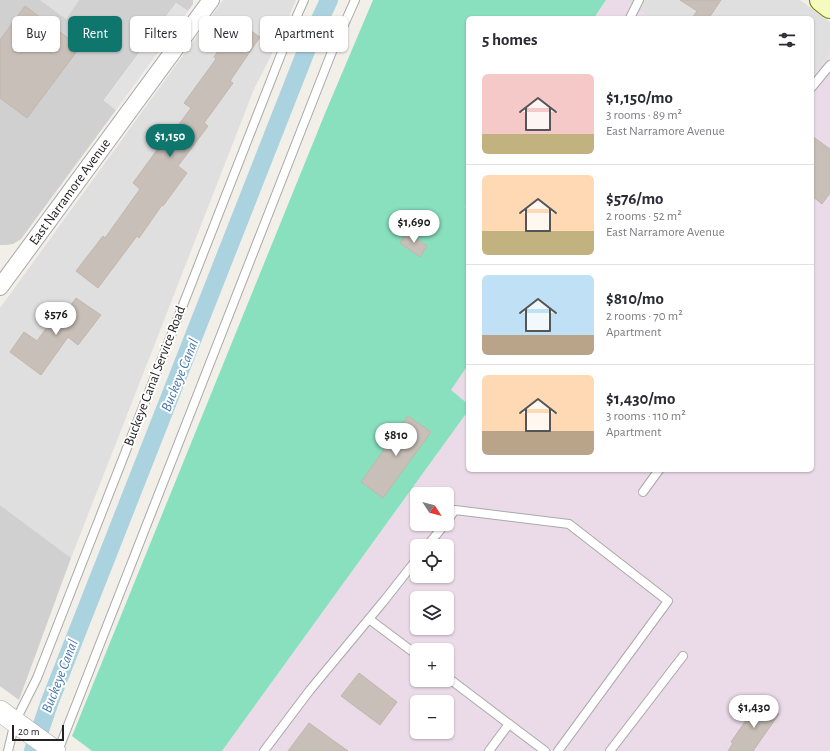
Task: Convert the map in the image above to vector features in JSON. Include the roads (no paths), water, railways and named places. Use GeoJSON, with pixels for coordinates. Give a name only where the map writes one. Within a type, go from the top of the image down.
{"type":"FeatureCollection","features":[{"type":"Feature","properties":{"kind":"main road"},"geometry":{"type":"LineString","coordinates":[[821,0],[830,7]]}},
{"type":"Feature","properties":{"kind":"street","name":"East Narramore Avenue"},"geometry":{"type":"LineString","coordinates":[[0,287],[5,268],[211,0]]}},
{"type":"Feature","properties":{"kind":"street"},"geometry":{"type":"LineString","coordinates":[[12,720],[54,750]]}},
{"type":"Feature","properties":{"kind":"lane","name":"Buckeye Canal Service Road"},"geometry":{"type":"LineString","coordinates":[[8,751],[12,720],[37,678],[289,34],[304,0]]}},
{"type":"Feature","properties":{"kind":"lane"},"geometry":{"type":"LineString","coordinates":[[54,750],[333,49],[355,0]]}},
{"type":"Feature","properties":{"kind":"lane"},"geometry":{"type":"LineString","coordinates":[[631,16],[639,0]]}},
{"type":"Feature","properties":{"kind":"lane"},"geometry":{"type":"LineString","coordinates":[[814,85],[830,65]]}},
{"type":"Feature","properties":{"kind":"lane"},"geometry":{"type":"LineString","coordinates":[[643,492],[658,472]]}},
{"type":"Feature","properties":{"kind":"lane"},"geometry":{"type":"LineString","coordinates":[[454,512],[456,510],[569,524],[668,601],[558,751]]}},
{"type":"Feature","properties":{"kind":"lane"},"geometry":{"type":"LineString","coordinates":[[433,539],[439,531]]}},
{"type":"Feature","properties":{"kind":"lane"},"geometry":{"type":"LineString","coordinates":[[264,751],[310,690],[410,568]]}},
{"type":"Feature","properties":{"kind":"lane"},"geometry":{"type":"LineString","coordinates":[[369,619],[410,650]]}},
{"type":"Feature","properties":{"kind":"lane"},"geometry":{"type":"LineString","coordinates":[[610,751],[683,656]]}},
{"type":"Feature","properties":{"kind":"lane"},"geometry":{"type":"LineString","coordinates":[[454,683],[545,751]]}},
{"type":"Feature","properties":{"kind":"lane"},"geometry":{"type":"LineString","coordinates":[[489,751],[509,724]]}},
{"type":"Feature","properties":{"kind":"waterway","name":"Buckeye Canal"},"geometry":{"type":"LineString","coordinates":[[33,751],[50,701],[310,41],[329,0]]}}]}
